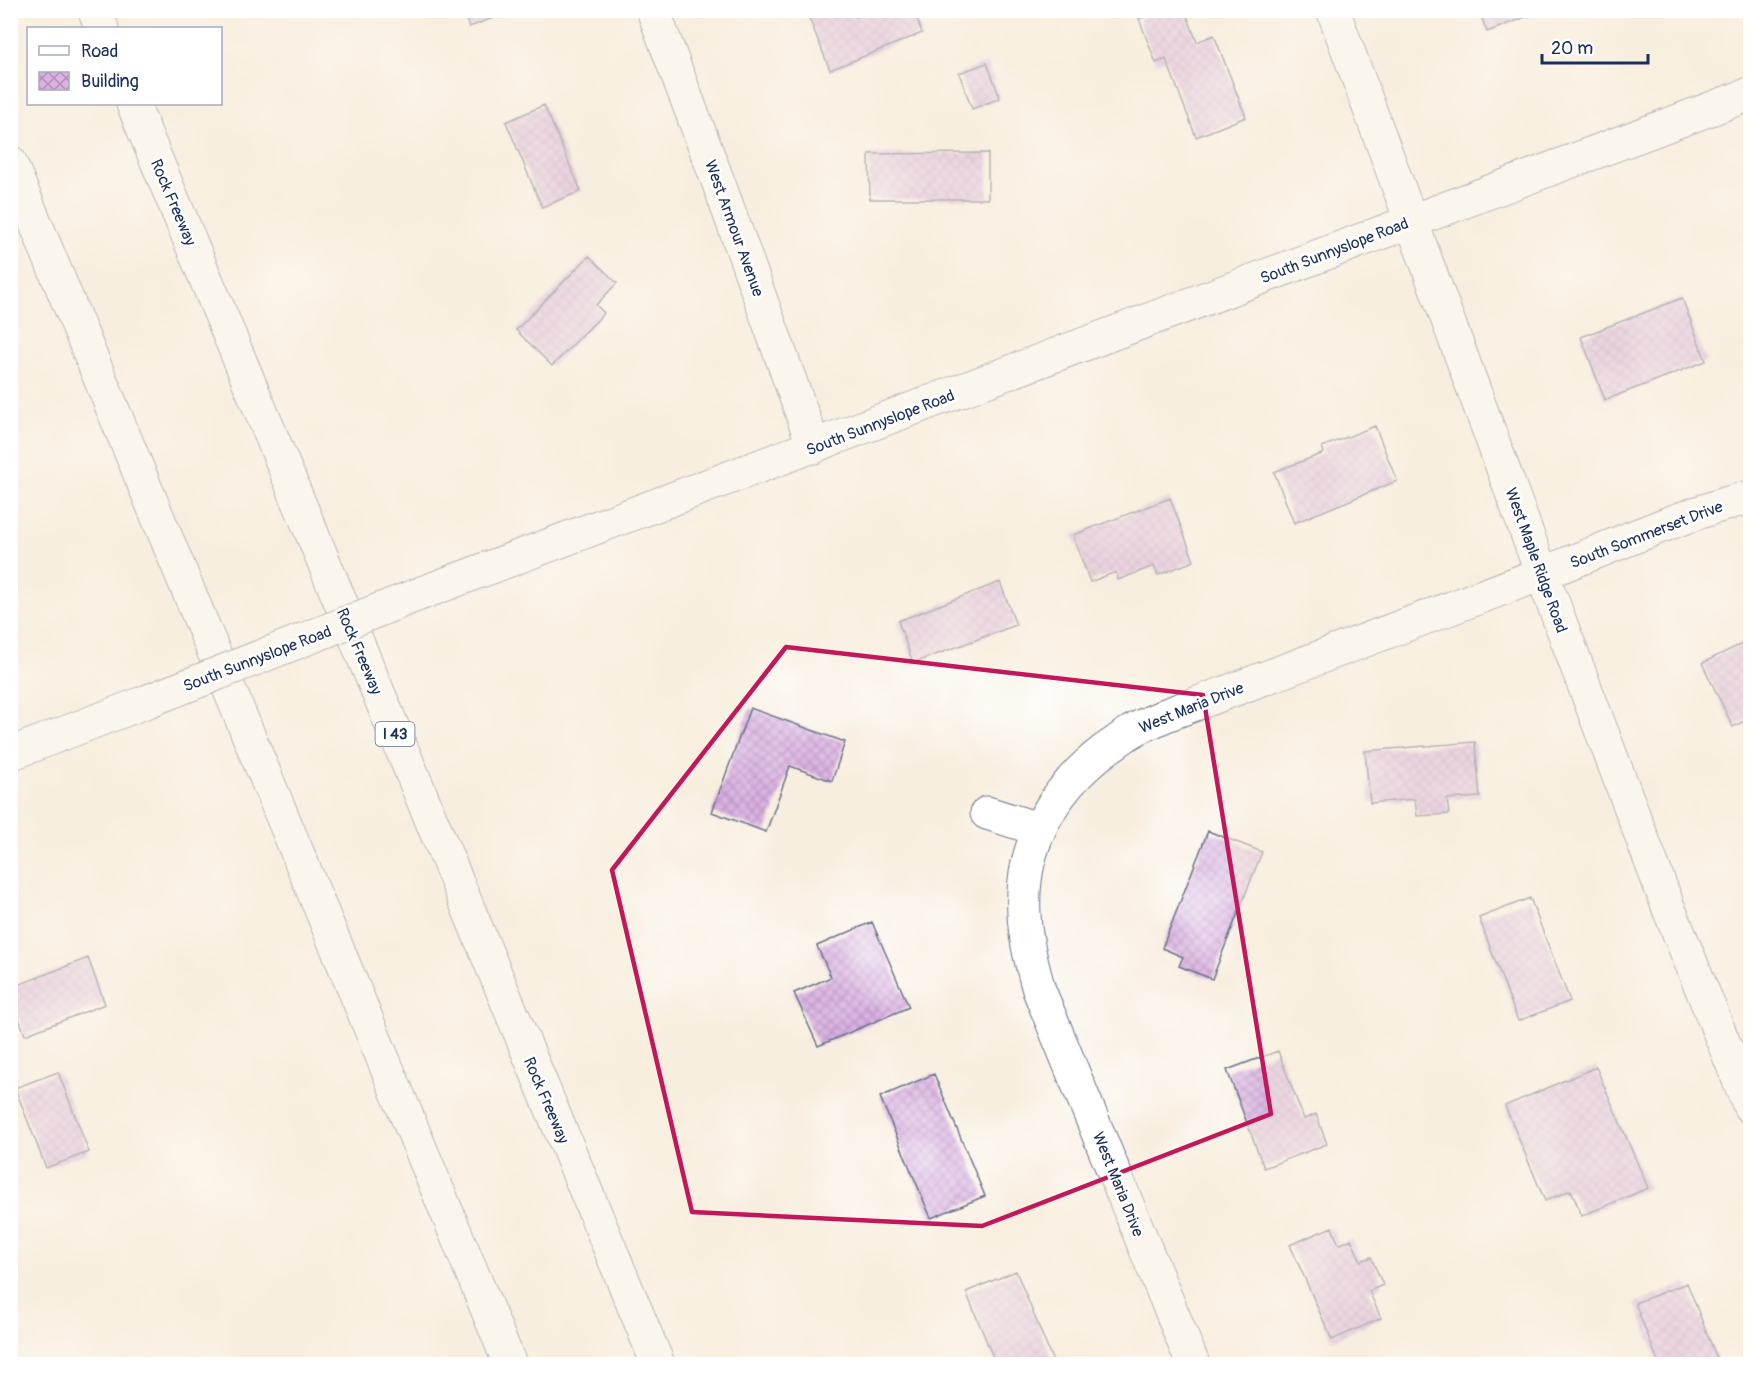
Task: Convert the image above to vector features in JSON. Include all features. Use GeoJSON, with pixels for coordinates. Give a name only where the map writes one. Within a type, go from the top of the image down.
{"type":"FeatureCollection","features":[{"type":"Feature","properties":{"kind":"main road"},"geometry":{"type":"LineString","coordinates":[[94,10],[102,27]]}},
{"type":"Feature","properties":{"kind":"main road","name":"West Armour Avenue"},"geometry":{"type":"LineString","coordinates":[[653,10],[814,447]]}},
{"type":"Feature","properties":{"kind":"main road","name":"West Maple Ridge Road"},"geometry":{"type":"LineString","coordinates":[[1333,10],[1669,909],[1750,1107]]}},
{"type":"Feature","properties":{"kind":"main road","name":"South Sunnyslope Road"},"geometry":{"type":"LineString","coordinates":[[10,754],[422,593],[1750,94]]}},
{"type":"Feature","properties":{"kind":"main road","name":"Rock Freeway"},"geometry":{"type":"LineString","coordinates":[[133,105],[658,1365]]}},
{"type":"Feature","properties":{"kind":"main road"},"geometry":{"type":"LineString","coordinates":[[10,162],[510,1365]]}},
{"type":"Feature","properties":{"kind":"main road","name":"South Sommerset Drive"},"geometry":{"type":"LineString","coordinates":[[1542,574],[1663,526],[1750,497]]}},
{"type":"Feature","properties":{"kind":"main road","name":"West Maria Drive"},"geometry":{"type":"LineString","coordinates":[[1194,1365],[1039,990],[1031,962],[1024,914],[1026,872],[1038,829],[1058,795],[1087,764],[1137,729],[1166,715],[1542,574]]}},
{"type":"Feature","properties":{"kind":"main road"},"geometry":{"type":"LineString","coordinates":[[987,813],[1038,829]]}},
{"type":"Feature","properties":{"kind":"highlighted area"},"geometry":{"type":"Polygon","coordinates":[[[786,647],[1203,695],[1271,1114],[982,1226],[692,1212],[612,870],[786,647]]]}},
{"type":"Feature","properties":{"kind":"building"},"geometry":{"type":"Polygon","coordinates":[[[462,10],[512,10],[512,11],[469,27],[462,10]]]}},
{"type":"Feature","properties":{"kind":"building"},"geometry":{"type":"Polygon","coordinates":[[[806,10],[854,10],[856,17],[872,10],[914,10],[922,33],[830,70],[806,10]]]}},
{"type":"Feature","properties":{"kind":"building"},"geometry":{"type":"Polygon","coordinates":[[[1161,10],[1185,10],[1197,42],[1214,35],[1246,117],[1196,137],[1166,59],[1156,63],[1139,19],[1161,10]]]}},
{"type":"Feature","properties":{"kind":"building"},"geometry":{"type":"Polygon","coordinates":[[[1479,10],[1535,10],[1536,13],[1487,32],[1479,10]]]}},
{"type":"Feature","properties":{"kind":"building"},"geometry":{"type":"Polygon","coordinates":[[[987,63],[1000,98],[972,109],[959,73],[987,63]]]}},
{"type":"Feature","properties":{"kind":"building"},"geometry":{"type":"Polygon","coordinates":[[[544,105],[581,191],[542,207],[506,122],[544,105]]]}},
{"type":"Feature","properties":{"kind":"building"},"geometry":{"type":"Polygon","coordinates":[[[988,153],[988,199],[870,199],[869,154],[988,153]]]}},
{"type":"Feature","properties":{"kind":"building"},"geometry":{"type":"Polygon","coordinates":[[[589,256],[617,283],[596,305],[604,313],[552,366],[516,330],[589,256]]]}},
{"type":"Feature","properties":{"kind":"building"},"geometry":{"type":"Polygon","coordinates":[[[1682,298],[1706,361],[1605,400],[1581,337],[1682,298]]]}},
{"type":"Feature","properties":{"kind":"building"},"geometry":{"type":"Polygon","coordinates":[[[1375,426],[1397,481],[1294,523],[1274,472],[1324,453],[1322,447],[1375,426]]]}},
{"type":"Feature","properties":{"kind":"building"},"geometry":{"type":"Polygon","coordinates":[[[1170,498],[1194,561],[1158,575],[1154,566],[1118,580],[1116,572],[1090,582],[1073,535],[1170,498]]]}},
{"type":"Feature","properties":{"kind":"building"},"geometry":{"type":"Polygon","coordinates":[[[1000,582],[1016,625],[913,663],[898,621],[1000,582]]]}},
{"type":"Feature","properties":{"kind":"building"},"geometry":{"type":"Polygon","coordinates":[[[1750,640],[1750,718],[1733,727],[1702,663],[1750,640]]]}},
{"type":"Feature","properties":{"kind":"building"},"geometry":{"type":"Polygon","coordinates":[[[750,708],[845,742],[832,781],[790,766],[766,832],[712,812],[750,708]]]}},
{"type":"Feature","properties":{"kind":"building"},"geometry":{"type":"Polygon","coordinates":[[[1475,742],[1480,797],[1447,799],[1449,814],[1417,816],[1415,799],[1370,803],[1365,751],[1475,742]]]}},
{"type":"Feature","properties":{"kind":"building"},"geometry":{"type":"Polygon","coordinates":[[[1208,831],[1262,852],[1212,979],[1179,966],[1183,957],[1162,948],[1208,831]]]}},
{"type":"Feature","properties":{"kind":"building"},"geometry":{"type":"Polygon","coordinates":[[[1530,898],[1570,1001],[1518,1021],[1479,918],[1530,898]]]}},
{"type":"Feature","properties":{"kind":"building"},"geometry":{"type":"Polygon","coordinates":[[[872,922],[909,1007],[818,1046],[794,993],[831,977],[817,946],[872,922]]]}},
{"type":"Feature","properties":{"kind":"building"},"geometry":{"type":"Polygon","coordinates":[[[88,958],[105,1004],[25,1035],[10,995],[10,988],[88,958]]]}},
{"type":"Feature","properties":{"kind":"building"},"geometry":{"type":"Polygon","coordinates":[[[1278,1051],[1304,1119],[1316,1114],[1327,1144],[1264,1168],[1227,1070],[1278,1051]]]}},
{"type":"Feature","properties":{"kind":"building"},"geometry":{"type":"Polygon","coordinates":[[[1596,1067],[1648,1188],[1582,1216],[1571,1190],[1545,1201],[1505,1106],[1596,1067]]]}},
{"type":"Feature","properties":{"kind":"building"},"geometry":{"type":"Polygon","coordinates":[[[58,1072],[89,1152],[46,1168],[15,1088],[58,1072]]]}},
{"type":"Feature","properties":{"kind":"building"},"geometry":{"type":"Polygon","coordinates":[[[934,1074],[985,1196],[931,1218],[880,1097],[934,1074]]]}},
{"type":"Feature","properties":{"kind":"building"},"geometry":{"type":"Polygon","coordinates":[[[1332,1227],[1339,1245],[1351,1239],[1361,1261],[1371,1257],[1383,1285],[1369,1291],[1381,1318],[1332,1340],[1290,1245],[1332,1227]]]}},
{"type":"Feature","properties":{"kind":"building"},"geometry":{"type":"Polygon","coordinates":[[[1016,1271],[1054,1364],[996,1364],[966,1292],[1016,1271]]]}},
{"type":"Feature","properties":{"kind":"building"},"geometry":{"type":"Polygon","coordinates":[[[1687,1283],[1719,1364],[1659,1364],[1635,1303],[1687,1283]]]}}]}
